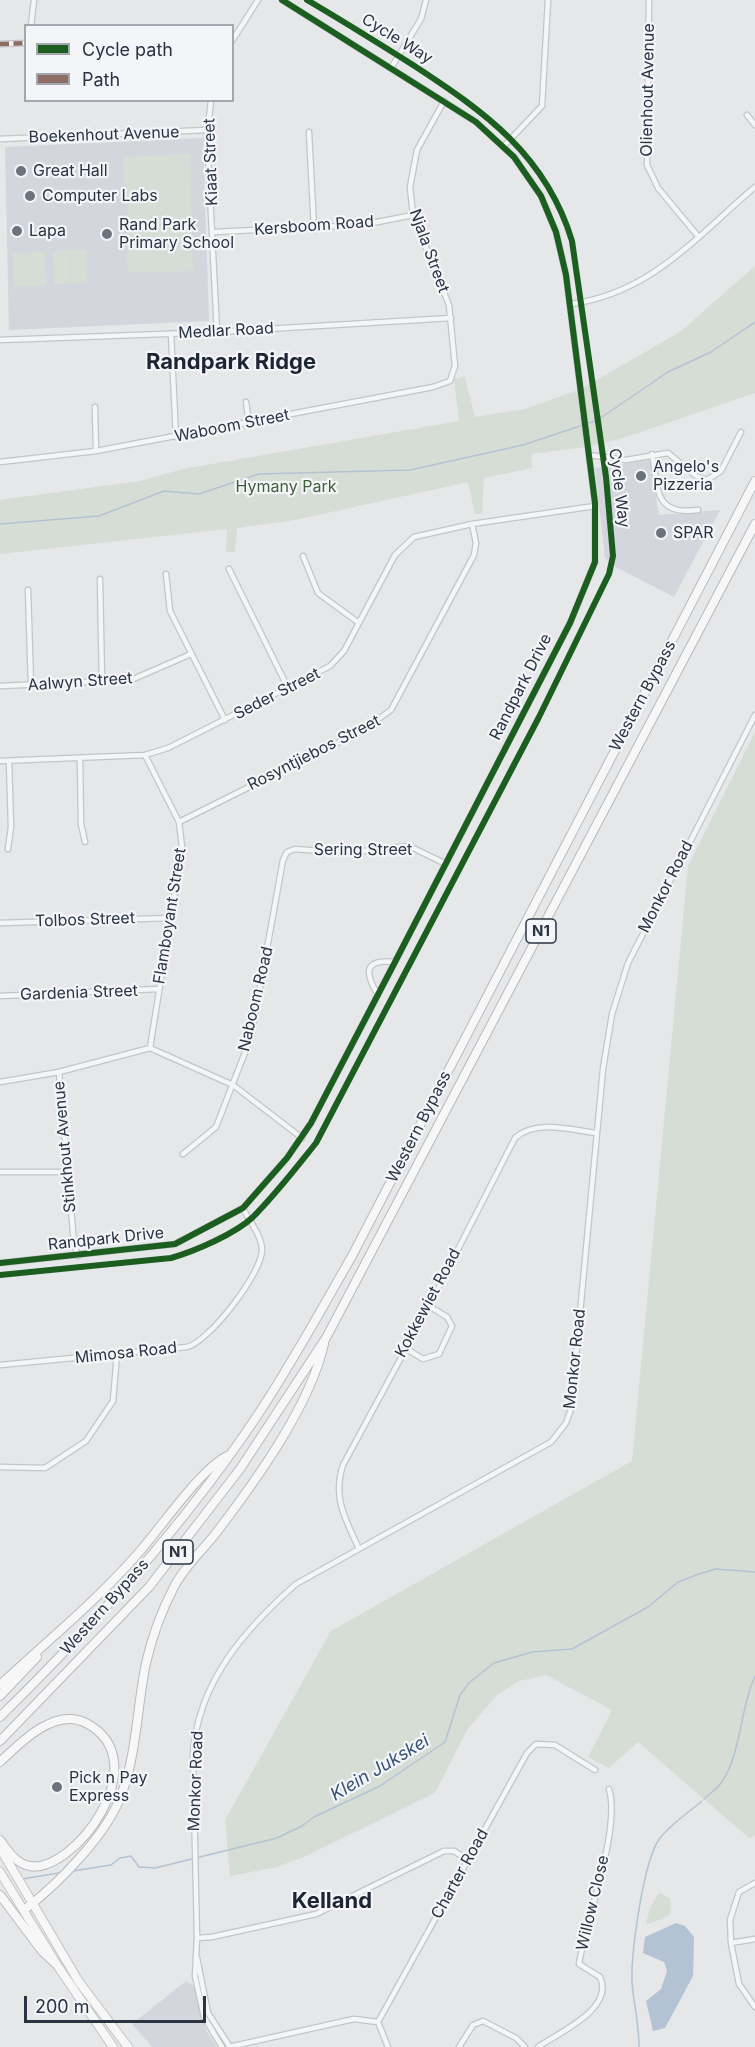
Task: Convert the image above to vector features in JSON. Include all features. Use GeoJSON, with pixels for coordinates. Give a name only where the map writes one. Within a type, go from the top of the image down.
{"type":"FeatureCollection","features":[{"type":"Feature","properties":{"kind":"highway","name":"Western Bypass"},"geometry":{"type":"LineString","coordinates":[[0,1717],[114,1600],[192,1506],[286,1371],[352,1256],[755,481]]}},
{"type":"Feature","properties":{"kind":"highway","name":"Western Bypass"},"geometry":{"type":"LineString","coordinates":[[0,1742],[124,1616],[149,1587],[240,1469],[326,1338],[755,524]]}},
{"type":"Feature","properties":{"kind":"highway"},"geometry":{"type":"LineString","coordinates":[[24,1910],[95,1838],[117,1805],[129,1772],[146,1662],[156,1628],[176,1584],[217,1532],[277,1446],[317,1369],[326,1338]]}},
{"type":"Feature","properties":{"kind":"highway"},"geometry":{"type":"LineString","coordinates":[[0,1696],[133,1560],[209,1467],[229,1455]]}},
{"type":"Feature","properties":{"kind":"highway"},"geometry":{"type":"LineString","coordinates":[[0,1685],[78,1614]]}},
{"type":"Feature","properties":{"kind":"highway"},"geometry":{"type":"LineString","coordinates":[[0,1762],[37,1731],[51,1723],[75,1719],[91,1726],[105,1738],[114,1752],[115,1762],[110,1799],[93,1824],[59,1860],[39,1867],[24,1864],[13,1857],[0,1840]]}},
{"type":"Feature","properties":{"kind":"highway"},"geometry":{"type":"LineString","coordinates":[[0,1895],[42,1951],[57,1965]]}},
{"type":"Feature","properties":{"kind":"main road"},"geometry":{"type":"LineString","coordinates":[[0,1848],[79,1982],[128,2047]]}},
{"type":"Feature","properties":{"kind":"main road"},"geometry":{"type":"LineString","coordinates":[[0,1872],[57,1965],[113,2047]]}},
{"type":"Feature","properties":{"kind":"street"},"geometry":{"type":"LineString","coordinates":[[31,24],[34,0]]}},
{"type":"Feature","properties":{"kind":"street"},"geometry":{"type":"LineString","coordinates":[[234,38],[258,0]]}},
{"type":"Feature","properties":{"kind":"street","name":"Randpark Drive"},"geometry":{"type":"LineString","coordinates":[[0,1263],[175,1244],[243,1208],[302,1138],[583,597],[597,556],[595,506],[564,260],[552,221],[531,181],[504,146],[476,122],[282,0]]}},
{"type":"Feature","properties":{"kind":"street"},"geometry":{"type":"LineString","coordinates":[[391,68],[418,24],[426,0]]}},
{"type":"Feature","properties":{"kind":"street"},"geometry":{"type":"LineString","coordinates":[[504,146],[542,106],[549,0]]}},
{"type":"Feature","properties":{"kind":"street","name":"Olienhout Avenue"},"geometry":{"type":"LineString","coordinates":[[649,0],[646,165],[657,188],[697,235]]}},
{"type":"Feature","properties":{"kind":"street"},"geometry":{"type":"LineString","coordinates":[[0,44],[24,43]]}},
{"type":"Feature","properties":{"kind":"street","name":"Njala Street"},"geometry":{"type":"LineString","coordinates":[[444,100],[415,155],[410,187],[413,215],[444,288],[451,318],[455,372]]}},
{"type":"Feature","properties":{"kind":"street","name":"Kiaat Street"},"geometry":{"type":"LineString","coordinates":[[211,102],[207,130],[214,232],[217,332]]}},
{"type":"Feature","properties":{"kind":"street"},"geometry":{"type":"LineString","coordinates":[[747,115],[755,125]]}},
{"type":"Feature","properties":{"kind":"street","name":"Boekenhout Avenue"},"geometry":{"type":"LineString","coordinates":[[0,139],[207,130]]}},
{"type":"Feature","properties":{"kind":"street"},"geometry":{"type":"LineString","coordinates":[[309,132],[314,229]]}},
{"type":"Feature","properties":{"kind":"street"},"geometry":{"type":"LineString","coordinates":[[570,304],[609,296],[636,285],[657,271],[755,187]]}},
{"type":"Feature","properties":{"kind":"street","name":"Kersboom Road"},"geometry":{"type":"LineString","coordinates":[[214,232],[362,225],[413,215]]}},
{"type":"Feature","properties":{"kind":"street","name":"Medlar Road"},"geometry":{"type":"LineString","coordinates":[[0,340],[217,332],[451,318]]}},
{"type":"Feature","properties":{"kind":"street"},"geometry":{"type":"LineString","coordinates":[[171,334],[176,437]]}},
{"type":"Feature","properties":{"kind":"street","name":"Waboom Street"},"geometry":{"type":"LineString","coordinates":[[0,462],[96,451],[441,386],[450,381],[455,372]]}},
{"type":"Feature","properties":{"kind":"street"},"geometry":{"type":"LineString","coordinates":[[246,402],[249,423]]}},
{"type":"Feature","properties":{"kind":"street"},"geometry":{"type":"LineString","coordinates":[[95,407],[96,451]]}},
{"type":"Feature","properties":{"kind":"street"},"geometry":{"type":"LineString","coordinates":[[589,455],[627,460],[668,453],[696,476],[703,480],[712,479],[720,471],[741,432]]}},
{"type":"Feature","properties":{"kind":"street"},"geometry":{"type":"LineString","coordinates":[[652,454],[660,497],[665,505],[680,512],[698,510]]}},
{"type":"Feature","properties":{"kind":"street","name":"Seder Street"},"geometry":{"type":"LineString","coordinates":[[0,761],[145,755],[168,748],[288,688],[334,662],[359,623],[389,565],[407,542],[424,534],[472,524],[595,506]]}},
{"type":"Feature","properties":{"kind":"street","name":"Rosyntjiebos Street"},"geometry":{"type":"LineString","coordinates":[[178,822],[363,730],[389,713],[474,555],[476,543],[472,524]]}},
{"type":"Feature","properties":{"kind":"street"},"geometry":{"type":"LineString","coordinates":[[303,556],[318,593],[359,623]]}},
{"type":"Feature","properties":{"kind":"street"},"geometry":{"type":"LineString","coordinates":[[229,568],[288,688]]}},
{"type":"Feature","properties":{"kind":"street"},"geometry":{"type":"LineString","coordinates":[[166,574],[168,605],[225,720]]}},
{"type":"Feature","properties":{"kind":"street"},"geometry":{"type":"LineString","coordinates":[[100,579],[102,682]]}},
{"type":"Feature","properties":{"kind":"street"},"geometry":{"type":"LineString","coordinates":[[28,590],[31,685]]}},
{"type":"Feature","properties":{"kind":"street","name":"Aalwyn Street"},"geometry":{"type":"LineString","coordinates":[[0,686],[137,679],[191,654]]}},
{"type":"Feature","properties":{"kind":"street","name":"Monkor Road"},"geometry":{"type":"LineString","coordinates":[[222,2047],[201,2009],[195,1976],[197,1938],[194,1740],[203,1703],[213,1681],[242,1638],[284,1594],[317,1570],[551,1442],[566,1423],[571,1409],[609,1026],[628,963],[755,715]]}},
{"type":"Feature","properties":{"kind":"street","name":"Flamboyant Street"},"geometry":{"type":"LineString","coordinates":[[145,755],[178,822],[182,848],[150,1048]]}},
{"type":"Feature","properties":{"kind":"street"},"geometry":{"type":"LineString","coordinates":[[80,759],[81,824],[85,842]]}},
{"type":"Feature","properties":{"kind":"street"},"geometry":{"type":"LineString","coordinates":[[8,849],[11,821],[9,761]]}},
{"type":"Feature","properties":{"kind":"street","name":"Sering Street"},"geometry":{"type":"LineString","coordinates":[[283,860],[287,852],[295,849],[345,853],[409,846],[444,863]]}},
{"type":"Feature","properties":{"kind":"street","name":"Naboom Road"},"geometry":{"type":"LineString","coordinates":[[183,1154],[216,1126],[256,1016],[283,860]]}},
{"type":"Feature","properties":{"kind":"street","name":"Tolbos Street"},"geometry":{"type":"LineString","coordinates":[[0,923],[171,918]]}},
{"type":"Feature","properties":{"kind":"street"},"geometry":{"type":"LineString","coordinates":[[378,995],[369,980],[368,971],[372,965],[380,961],[395,962]]}},
{"type":"Feature","properties":{"kind":"street","name":"Gardenia Street"},"geometry":{"type":"LineString","coordinates":[[0,996],[158,990]]}},
{"type":"Feature","properties":{"kind":"street"},"geometry":{"type":"LineString","coordinates":[[0,1082],[59,1072],[150,1048],[232,1085],[302,1138]]}},
{"type":"Feature","properties":{"kind":"street","name":"Stinkhout Avenue"},"geometry":{"type":"LineString","coordinates":[[59,1072],[74,1243],[78,1256]]}},
{"type":"Feature","properties":{"kind":"street","name":"Kokkewiet Road"},"geometry":{"type":"LineString","coordinates":[[359,1549],[339,1502],[339,1478],[350,1451],[429,1305],[514,1138],[534,1128],[597,1133]]}},
{"type":"Feature","properties":{"kind":"street"},"geometry":{"type":"LineString","coordinates":[[0,1172],[67,1172]]}},
{"type":"Feature","properties":{"kind":"street","name":"Mimosa Road"},"geometry":{"type":"LineString","coordinates":[[0,1365],[193,1346],[223,1317],[246,1285],[262,1253],[259,1239],[243,1208]]}},
{"type":"Feature","properties":{"kind":"street"},"geometry":{"type":"LineString","coordinates":[[405,1348],[423,1359],[439,1354],[452,1326],[447,1317],[429,1305]]}},
{"type":"Feature","properties":{"kind":"street"},"geometry":{"type":"LineString","coordinates":[[0,1467],[45,1468],[86,1441],[113,1401],[117,1354]]}},
{"type":"Feature","properties":{"kind":"street","name":"Charter Road"},"geometry":{"type":"LineString","coordinates":[[378,2022],[527,1753],[536,1744],[555,1745],[595,1770]]}},
{"type":"Feature","properties":{"kind":"street","name":"Willow Close"},"geometry":{"type":"LineString","coordinates":[[538,2047],[589,2013],[602,1992],[600,1977],[579,1964],[610,1828],[612,1804],[609,1789]]}},
{"type":"Feature","properties":{"kind":"street"},"geometry":{"type":"LineString","coordinates":[[197,1938],[309,1917],[444,1851],[454,1851],[468,1860]]}},
{"type":"Feature","properties":{"kind":"street"},"geometry":{"type":"LineString","coordinates":[[755,1883],[743,1887],[735,1900],[730,1920],[731,1943],[739,1984],[753,2000],[755,2007]]}},
{"type":"Feature","properties":{"kind":"street"},"geometry":{"type":"LineString","coordinates":[[731,1943],[755,1939]]}},
{"type":"Feature","properties":{"kind":"street","name":"Monkor Road"},"geometry":{"type":"LineString","coordinates":[[196,1956],[208,2013],[230,2047]]}},
{"type":"Feature","properties":{"kind":"street"},"geometry":{"type":"LineString","coordinates":[[230,2047],[354,2019],[378,2022],[388,2047]]}},
{"type":"Feature","properties":{"kind":"street"},"geometry":{"type":"LineString","coordinates":[[459,2047],[473,2025],[483,2021],[516,2038],[525,2047]]}},
{"type":"Feature","properties":{"kind":"shaded area","name":"Rand Park Primary School"},"geometry":{"type":"Polygon","coordinates":[[[203,138],[209,321],[9,330],[5,147],[203,138]]]}},
{"type":"Feature","properties":{"kind":"shaded area"},"geometry":{"type":"Polygon","coordinates":[[[650,460],[659,515],[720,510],[674,597],[616,567],[605,558],[595,468],[650,460]]]}},
{"type":"Feature","properties":{"kind":"shaded area"},"geometry":{"type":"Polygon","coordinates":[[[186,1981],[195,1986],[206,2030],[217,2047],[152,2047],[132,2024],[186,1981]]]}},
{"type":"Feature","properties":{"kind":"green space"},"geometry":{"type":"Polygon","coordinates":[[[190,154],[193,271],[130,273],[130,269],[127,269],[128,200],[124,200],[123,157],[190,154]]]}},
{"type":"Feature","properties":{"kind":"green space"},"geometry":{"type":"Polygon","coordinates":[[[69,250],[70,284],[54,284],[53,251],[69,250]]]}},
{"type":"Feature","properties":{"kind":"green space"},"geometry":{"type":"Polygon","coordinates":[[[70,250],[86,250],[87,283],[71,284],[70,250]]]}},
{"type":"Feature","properties":{"kind":"green space"},"geometry":{"type":"Polygon","coordinates":[[[45,251],[46,285],[13,287],[13,253],[28,252],[29,262],[29,252],[45,251]]]}},
{"type":"Feature","properties":{"kind":"green space","name":"Hymany Park"},"geometry":{"type":"Polygon","coordinates":[[[755,266],[755,393],[623,438],[587,447],[531,454],[532,468],[484,478],[482,514],[475,514],[468,482],[295,520],[237,528],[235,552],[226,552],[227,529],[0,554],[0,500],[140,481],[183,469],[459,421],[454,379],[465,377],[475,417],[525,409],[581,389],[680,332],[755,266]]]}},
{"type":"Feature","properties":{"kind":"green space"},"geometry":{"type":"Polygon","coordinates":[[[755,732],[755,1836],[749,1838],[638,1742],[609,1768],[588,1757],[612,1710],[546,1675],[519,1681],[496,1696],[467,1730],[435,1793],[308,1855],[277,1867],[230,1876],[225,1820],[331,1631],[632,1461],[688,866],[755,732]]]}},
{"type":"Feature","properties":{"kind":"green space"},"geometry":{"type":"Polygon","coordinates":[[[659,1893],[670,1898],[671,1914],[646,1924],[650,1908],[659,1893]]]}},
{"type":"Feature","properties":{"kind":"water"},"geometry":{"type":"Polygon","coordinates":[[[676,1923],[685,1926],[694,1937],[693,1976],[665,2028],[653,2031],[646,2001],[661,1989],[667,1971],[664,1962],[643,1953],[645,1937],[676,1923]]]}},
{"type":"Feature","properties":{"kind":"waterway"},"geometry":{"type":"LineString","coordinates":[[599,419],[668,372],[711,352],[755,322]]}},
{"type":"Feature","properties":{"kind":"waterway"},"geometry":{"type":"LineString","coordinates":[[0,524],[99,516],[164,491],[199,494],[259,474],[410,470],[523,445],[595,421]]}},
{"type":"Feature","properties":{"kind":"waterway","name":"Klein Jukskei"},"geometry":{"type":"LineString","coordinates":[[73,1871],[111,1865],[120,1858],[131,1856],[139,1867],[155,1868],[277,1838],[302,1826],[314,1817],[380,1786],[445,1742],[460,1695],[469,1683],[494,1663],[532,1652],[572,1649],[648,1607],[678,1582],[699,1574],[716,1569],[755,1572]]}},
{"type":"Feature","properties":{"kind":"waterway"},"geometry":{"type":"LineString","coordinates":[[704,1799],[719,1785],[728,1772],[755,1676]]}},
{"type":"Feature","properties":{"kind":"waterway"},"geometry":{"type":"LineString","coordinates":[[639,2047],[632,1969],[639,1908],[648,1866],[654,1849],[664,1833],[702,1801]]}},
{"type":"Feature","properties":{"kind":"waterway","name":"Klein Jukskei"},"geometry":{"type":"LineString","coordinates":[[22,1879],[59,1873]]}},
{"type":"Feature","properties":{"kind":"marked path"},"geometry":{"type":"LineString","coordinates":[[0,44],[24,43]]}},
{"type":"Feature","properties":{"kind":"cycle path"},"geometry":{"type":"LineString","coordinates":[[0,1263],[175,1244],[243,1208],[287,1158],[311,1123],[395,962],[570,623],[595,562],[595,503],[566,275],[556,232],[541,196],[514,157],[476,122],[282,0]]}},
{"type":"Feature","properties":{"kind":"cycle path","name":"Cycle Way"},"geometry":{"type":"LineString","coordinates":[[0,1275],[171,1258],[236,1230],[253,1217],[278,1190],[316,1143],[539,717],[609,574],[613,556],[606,477],[572,241],[561,211],[529,160],[510,138],[488,119],[465,100],[413,65],[307,0]]}},
{"type":"Feature","properties":{"kind":"place","name":"Great Hall"},"geometry":{"type":"Point","coordinates":[21,171]}},
{"type":"Feature","properties":{"kind":"place","name":"Computer Labs"},"geometry":{"type":"Point","coordinates":[30,196]}},
{"type":"Feature","properties":{"kind":"place","name":"Lapa"},"geometry":{"type":"Point","coordinates":[17,231]}},
{"type":"Feature","properties":{"kind":"place","name":"Rand Park Primary School"},"geometry":{"type":"Point","coordinates":[107,234]}},
{"type":"Feature","properties":{"kind":"place","name":"Angelo's Pizzeria"},"geometry":{"type":"Point","coordinates":[641,476]}},
{"type":"Feature","properties":{"kind":"place","name":"SPAR"},"geometry":{"type":"Point","coordinates":[661,533]}},
{"type":"Feature","properties":{"kind":"place","name":"Pick n Pay Express"},"geometry":{"type":"Point","coordinates":[57,1787]}},
{"type":"Feature","properties":{"kind":"district","name":"Randpark Ridge"},"geometry":{"type":"Point","coordinates":[231,362]}},
{"type":"Feature","properties":{"kind":"district","name":"Kelland"},"geometry":{"type":"Point","coordinates":[332,1901]}}]}
